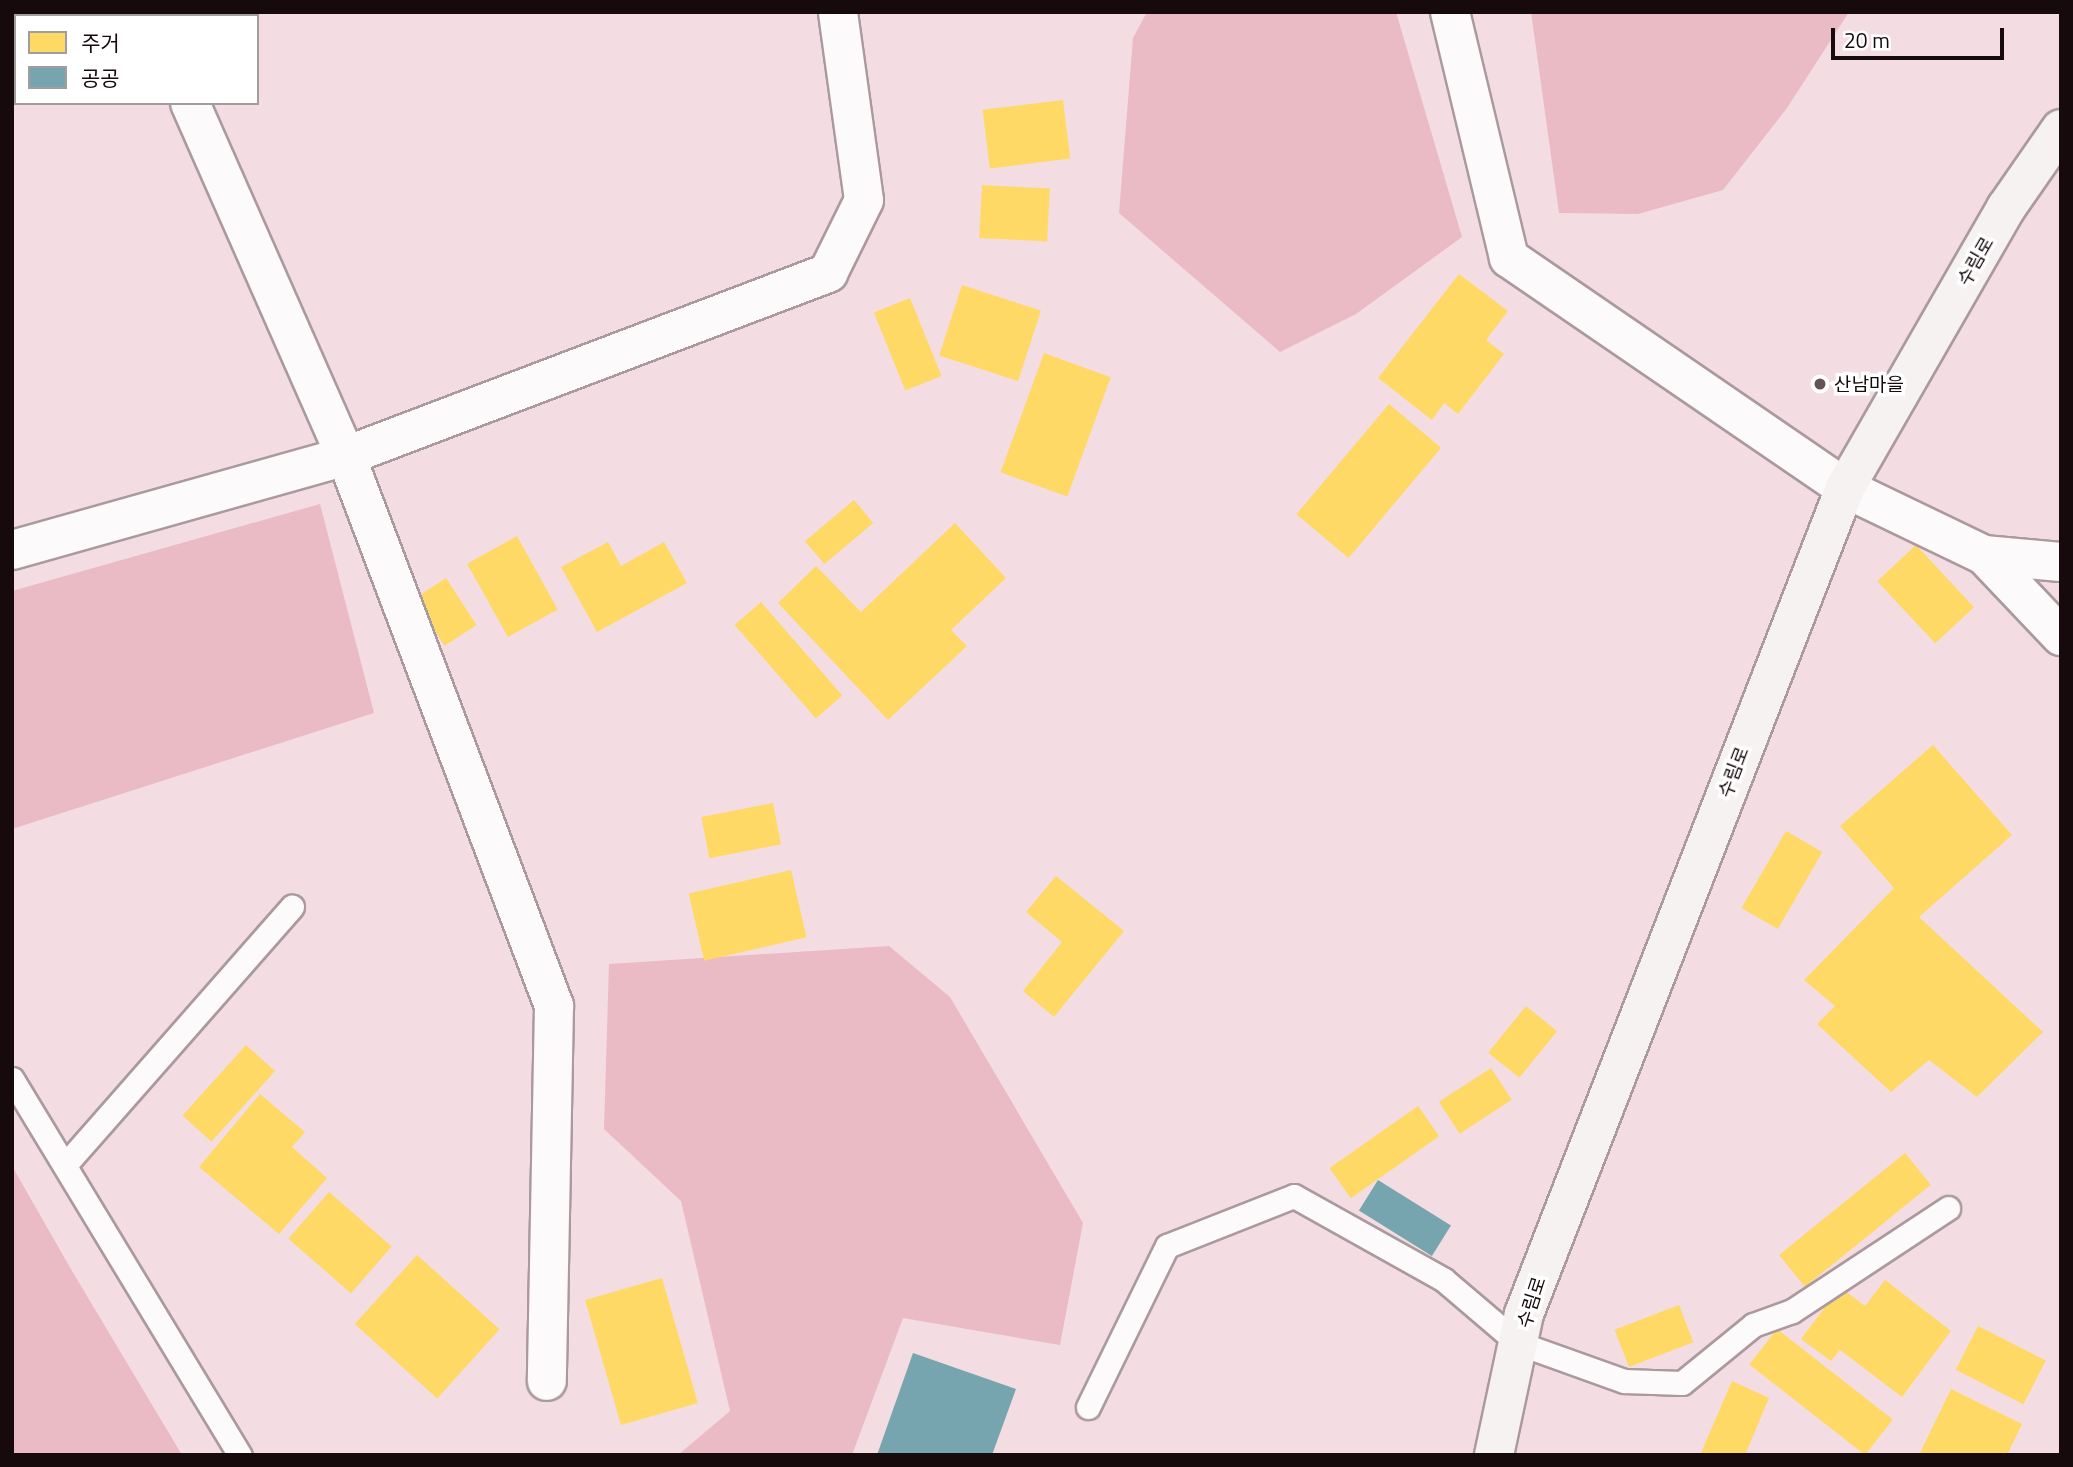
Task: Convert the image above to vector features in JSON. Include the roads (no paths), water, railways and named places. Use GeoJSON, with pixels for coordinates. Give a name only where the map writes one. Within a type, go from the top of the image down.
{"type":"FeatureCollection","features":[{"type":"Feature","properties":{"kind":"main road","name":"수림로"},"geometry":{"type":"LineString","coordinates":[[1494,1455],[1524,1314],[1845,488],[2006,208],[2061,128]]}},
{"type":"Feature","properties":{"kind":"street"},"geometry":{"type":"LineString","coordinates":[[12,550],[346,456],[828,273],[864,201],[838,12]]}},
{"type":"Feature","properties":{"kind":"street"},"geometry":{"type":"LineString","coordinates":[[1450,12],[1509,258],[1845,488],[1984,555],[2061,562]]}},
{"type":"Feature","properties":{"kind":"street"},"geometry":{"type":"LineString","coordinates":[[191,105],[346,456],[554,1006],[547,1381]]}},
{"type":"Feature","properties":{"kind":"street"},"geometry":{"type":"LineString","coordinates":[[1984,555],[2061,636]]}},
{"type":"Feature","properties":{"kind":"lane"},"geometry":{"type":"LineString","coordinates":[[65,1165],[292,907]]}},
{"type":"Feature","properties":{"kind":"lane"},"geometry":{"type":"LineString","coordinates":[[12,1079],[240,1455]]}},
{"type":"Feature","properties":{"kind":"lane"},"geometry":{"type":"LineString","coordinates":[[1088,1407],[1167,1245],[1294,1196],[1444,1280],[1518,1343],[1624,1381],[1682,1384],[1753,1325],[1792,1311],[1948,1208]]}},
{"type":"Feature","properties":{"kind":"place","name":"산남마을"},"geometry":{"type":"Point","coordinates":[1820,384]}}]}
